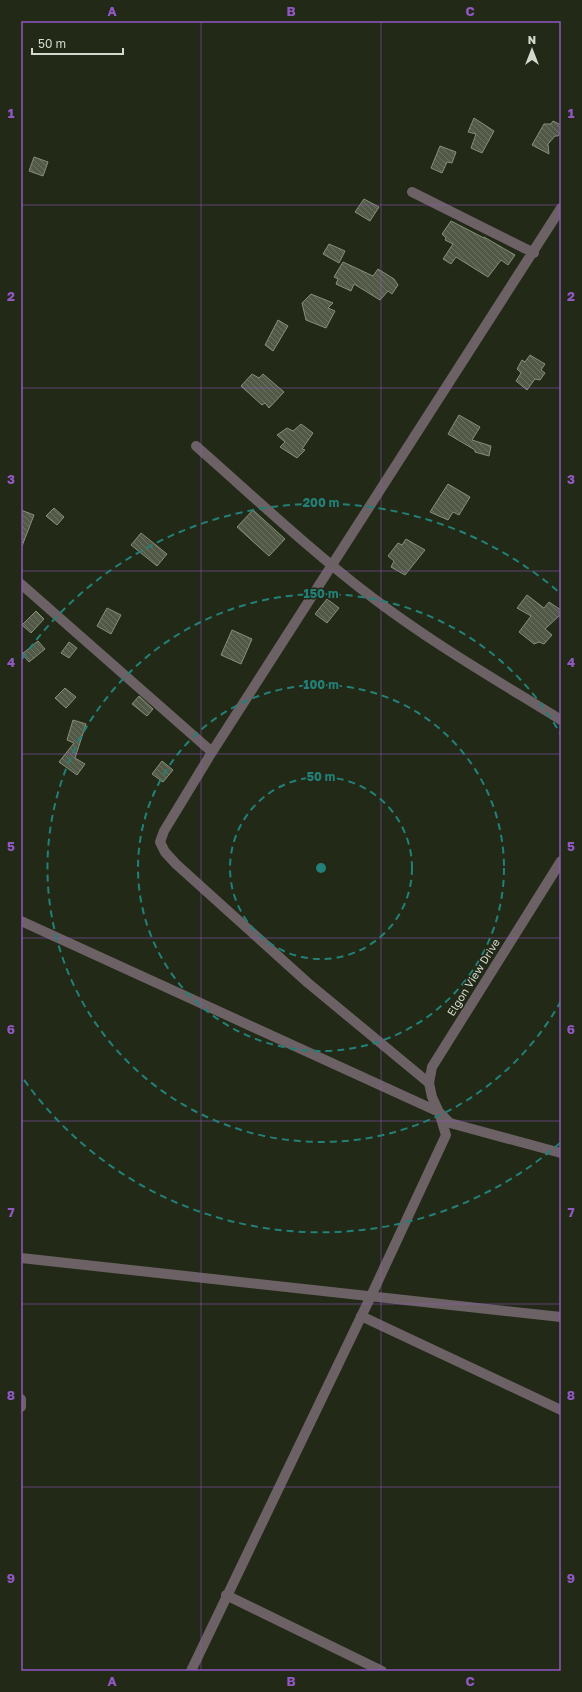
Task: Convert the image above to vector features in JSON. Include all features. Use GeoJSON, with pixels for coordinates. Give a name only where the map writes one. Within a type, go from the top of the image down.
{"type":"FeatureCollection","features":[{"type":"Feature","properties":{"kind":"street"},"geometry":{"type":"LineString","coordinates":[[412,192],[534,252]]}},
{"type":"Feature","properties":{"kind":"street"},"geometry":{"type":"LineString","coordinates":[[429,1083],[308,983],[176,864],[165,852],[160,842],[164,831],[212,752],[561,208]]}},
{"type":"Feature","properties":{"kind":"street"},"geometry":{"type":"LineString","coordinates":[[196,446],[332,565],[374,598],[417,630],[561,720]]}},
{"type":"Feature","properties":{"kind":"street"},"geometry":{"type":"LineString","coordinates":[[21,584],[212,752]]}},
{"type":"Feature","properties":{"kind":"street","name":"Elgon View Drive"},"geometry":{"type":"LineString","coordinates":[[190,1671],[371,1296],[446,1135],[439,1112],[432,1097],[429,1083],[432,1066],[561,861]]}},
{"type":"Feature","properties":{"kind":"street"},"geometry":{"type":"LineString","coordinates":[[21,921],[439,1112],[450,1123],[561,1153]]}},
{"type":"Feature","properties":{"kind":"street"},"geometry":{"type":"LineString","coordinates":[[21,1258],[561,1317]]}},
{"type":"Feature","properties":{"kind":"street"},"geometry":{"type":"LineString","coordinates":[[361,1316],[561,1410]]}},
{"type":"Feature","properties":{"kind":"street"},"geometry":{"type":"LineString","coordinates":[[21,1399],[21,1407]]}},
{"type":"Feature","properties":{"kind":"street"},"geometry":{"type":"LineString","coordinates":[[226,1595],[382,1671]]}},
{"type":"Feature","properties":{"kind":"building"},"geometry":{"type":"Polygon","coordinates":[[[474,118],[494,131],[482,153],[471,148],[476,134],[468,132],[474,118]]]}},
{"type":"Feature","properties":{"kind":"building"},"geometry":{"type":"Polygon","coordinates":[[[553,121],[561,125],[561,131],[558,136],[555,136],[548,144],[549,154],[532,145],[544,124],[551,124],[553,121]]]}},
{"type":"Feature","properties":{"kind":"building"},"geometry":{"type":"Polygon","coordinates":[[[440,146],[456,152],[452,163],[447,162],[442,173],[431,168],[440,146]]]}},
{"type":"Feature","properties":{"kind":"building"},"geometry":{"type":"Polygon","coordinates":[[[34,157],[48,162],[43,176],[29,171],[34,157]]]}},
{"type":"Feature","properties":{"kind":"building"},"geometry":{"type":"Polygon","coordinates":[[[364,199],[379,207],[370,221],[355,212],[364,199]]]}},
{"type":"Feature","properties":{"kind":"building"},"geometry":{"type":"Polygon","coordinates":[[[451,221],[484,237],[515,255],[508,265],[501,260],[488,277],[456,257],[451,264],[443,259],[453,244],[445,240],[446,238],[442,234],[451,221]]]}},
{"type":"Feature","properties":{"kind":"building"},"geometry":{"type":"Polygon","coordinates":[[[329,244],[345,251],[339,263],[323,254],[329,244]]]}},
{"type":"Feature","properties":{"kind":"building"},"geometry":{"type":"Polygon","coordinates":[[[343,262],[373,276],[378,269],[394,279],[398,285],[392,294],[388,291],[380,300],[354,284],[351,291],[336,284],[338,279],[334,277],[343,262]]]}},
{"type":"Feature","properties":{"kind":"building"},"geometry":{"type":"Polygon","coordinates":[[[311,294],[333,303],[328,308],[335,311],[326,328],[306,320],[302,303],[311,294]]]}},
{"type":"Feature","properties":{"kind":"building"},"geometry":{"type":"Polygon","coordinates":[[[278,320],[288,326],[273,351],[265,345],[278,320]]]}},
{"type":"Feature","properties":{"kind":"building"},"geometry":{"type":"Polygon","coordinates":[[[530,355],[545,364],[541,370],[545,373],[540,380],[535,379],[527,390],[516,381],[521,373],[517,369],[522,360],[525,362],[530,355]]]}},
{"type":"Feature","properties":{"kind":"building"},"geometry":{"type":"Polygon","coordinates":[[[252,374],[259,378],[263,374],[284,392],[269,408],[265,403],[262,405],[241,386],[252,374]]]}},
{"type":"Feature","properties":{"kind":"building"},"geometry":{"type":"Polygon","coordinates":[[[459,415],[480,427],[472,440],[491,446],[489,456],[475,452],[475,450],[448,434],[459,415]]]}},
{"type":"Feature","properties":{"kind":"building"},"geometry":{"type":"Polygon","coordinates":[[[301,424],[313,433],[302,449],[305,450],[297,458],[280,447],[285,442],[277,435],[287,428],[293,431],[301,424]]]}},
{"type":"Feature","properties":{"kind":"building"},"geometry":{"type":"Polygon","coordinates":[[[448,484],[470,497],[459,515],[453,512],[448,520],[430,512],[448,484]]]}},
{"type":"Feature","properties":{"kind":"building"},"geometry":{"type":"Polygon","coordinates":[[[54,508],[64,517],[57,525],[46,516],[54,508]]]}},
{"type":"Feature","properties":{"kind":"building"},"geometry":{"type":"Polygon","coordinates":[[[21,510],[34,515],[22,546],[21,546],[21,510]]]}},
{"type":"Feature","properties":{"kind":"building"},"geometry":{"type":"Polygon","coordinates":[[[253,510],[285,539],[269,556],[237,527],[253,510]]]}},
{"type":"Feature","properties":{"kind":"building"},"geometry":{"type":"Polygon","coordinates":[[[141,533],[167,554],[157,566],[131,545],[141,533]]]}},
{"type":"Feature","properties":{"kind":"building"},"geometry":{"type":"Polygon","coordinates":[[[406,539],[425,550],[405,575],[391,567],[394,561],[388,556],[398,543],[402,545],[406,539]]]}},
{"type":"Feature","properties":{"kind":"building"},"geometry":{"type":"Polygon","coordinates":[[[527,595],[544,608],[549,602],[561,610],[561,614],[545,629],[552,635],[544,644],[539,642],[534,644],[519,632],[531,616],[517,608],[527,595]]]}},
{"type":"Feature","properties":{"kind":"building"},"geometry":{"type":"Polygon","coordinates":[[[327,599],[339,608],[327,623],[315,614],[327,599]]]}},
{"type":"Feature","properties":{"kind":"building"},"geometry":{"type":"Polygon","coordinates":[[[107,608],[121,615],[111,634],[97,626],[107,608]]]}},
{"type":"Feature","properties":{"kind":"building"},"geometry":{"type":"Polygon","coordinates":[[[36,611],[44,619],[31,633],[22,625],[36,611]]]}},
{"type":"Feature","properties":{"kind":"building"},"geometry":{"type":"Polygon","coordinates":[[[232,630],[252,639],[241,664],[221,655],[232,630]]]}},
{"type":"Feature","properties":{"kind":"building"},"geometry":{"type":"Polygon","coordinates":[[[38,641],[45,649],[29,662],[22,654],[38,641]]]}},
{"type":"Feature","properties":{"kind":"building"},"geometry":{"type":"Polygon","coordinates":[[[69,642],[77,648],[69,658],[61,653],[69,642]]]}},
{"type":"Feature","properties":{"kind":"building"},"geometry":{"type":"Polygon","coordinates":[[[65,688],[76,697],[66,708],[55,698],[65,688]]]}},
{"type":"Feature","properties":{"kind":"building"},"geometry":{"type":"Polygon","coordinates":[[[139,696],[153,709],[147,716],[132,704],[139,696]]]}},
{"type":"Feature","properties":{"kind":"building"},"geometry":{"type":"Polygon","coordinates":[[[73,720],[86,724],[75,758],[85,764],[77,775],[59,762],[74,743],[67,740],[73,720]]]}},
{"type":"Feature","properties":{"kind":"building"},"geometry":{"type":"Polygon","coordinates":[[[162,761],[173,770],[163,782],[152,774],[162,761]]]}}]}
